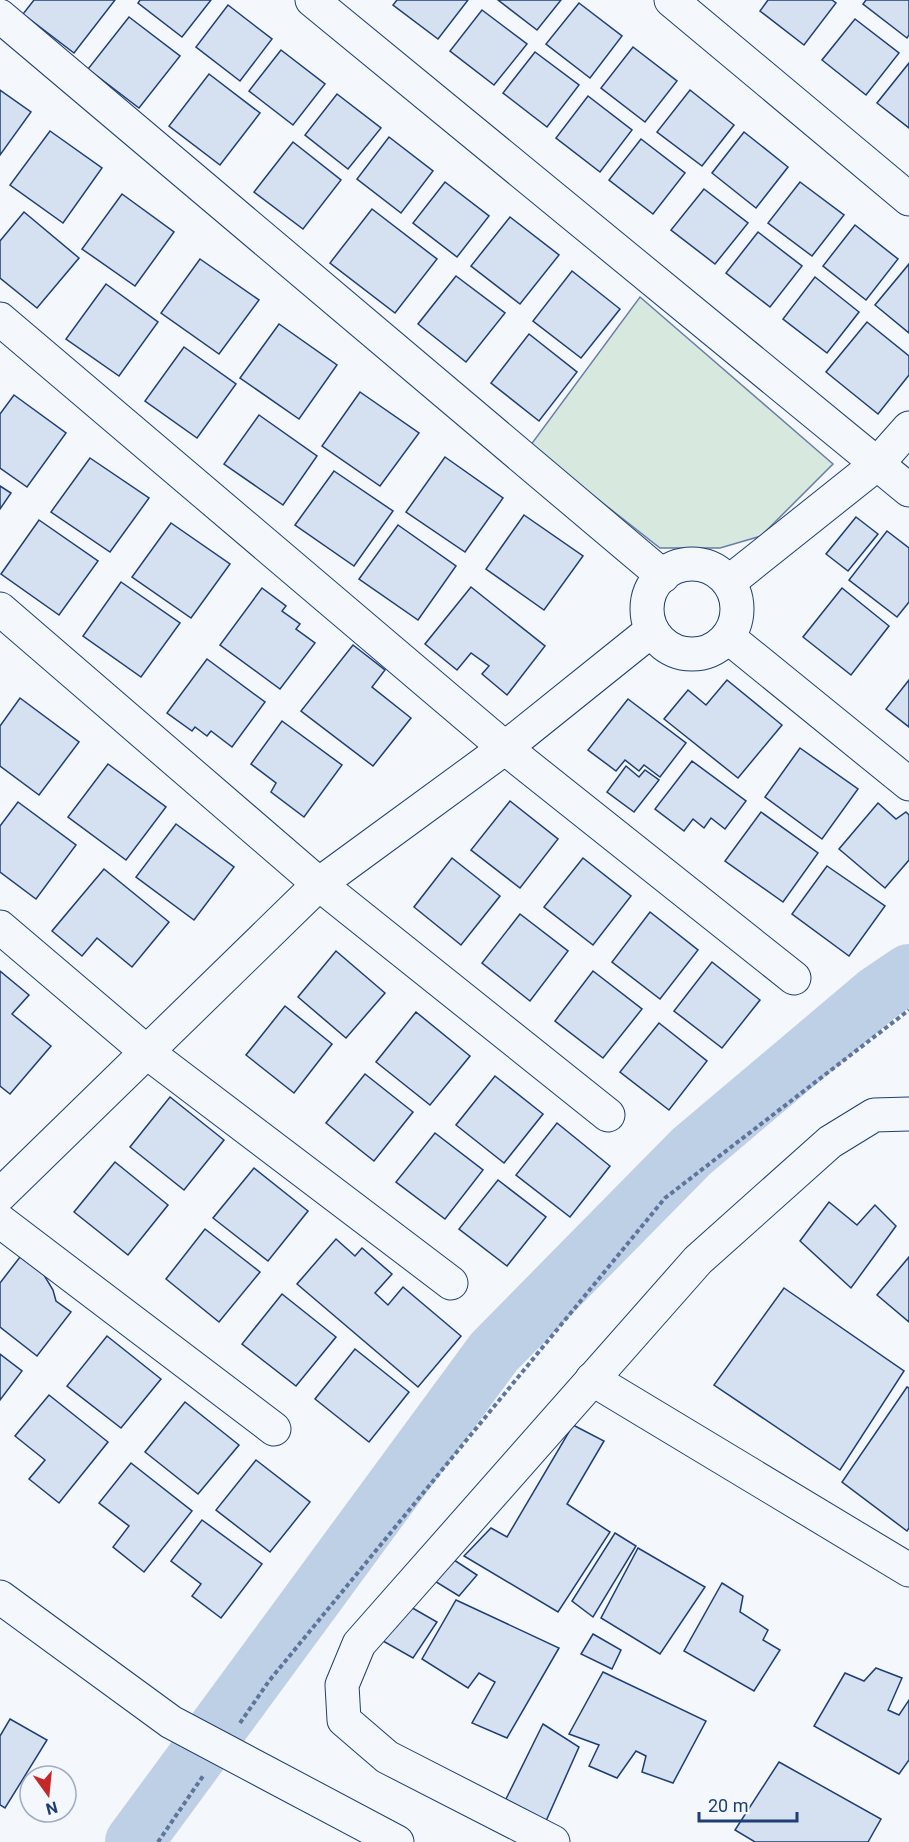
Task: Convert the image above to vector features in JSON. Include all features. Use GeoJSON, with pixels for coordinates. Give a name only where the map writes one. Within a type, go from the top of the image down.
{"type":"FeatureCollection","features":[{"type":"Feature","properties":{"kind":"street"},"geometry":{"type":"LineString","coordinates":[[312,0],[909,490]]}},
{"type":"Feature","properties":{"kind":"street"},"geometry":{"type":"LineString","coordinates":[[670,0],[909,199]]}},
{"type":"Feature","properties":{"kind":"street"},"geometry":{"type":"LineString","coordinates":[[0,16],[663,576]]}},
{"type":"Feature","properties":{"kind":"street"},"geometry":{"type":"LineString","coordinates":[[0,319],[505,748],[794,978]]}},
{"type":"Feature","properties":{"kind":"street"},"geometry":{"type":"LineString","coordinates":[[729,582],[877,464],[909,428]]}},
{"type":"Feature","properties":{"kind":"street"},"geometry":{"type":"LineString","coordinates":[[690,564],[711,569],[729,582],[735,595],[737,610],[735,624],[728,637],[717,647],[703,653],[674,650],[662,642],[652,630],[648,616],[648,601],[653,587],[663,576],[675,567],[690,564]]}},
{"type":"Feature","properties":{"kind":"street"},"geometry":{"type":"LineString","coordinates":[[0,609],[319,884],[608,1115]]}},
{"type":"Feature","properties":{"kind":"street"},"geometry":{"type":"LineString","coordinates":[[0,1195],[319,884],[505,748],[652,630]]}},
{"type":"Feature","properties":{"kind":"street"},"geometry":{"type":"LineString","coordinates":[[728,637],[909,784]]}},
{"type":"Feature","properties":{"kind":"street"},"geometry":{"type":"LineString","coordinates":[[0,927],[148,1053],[451,1283]]}},
{"type":"Feature","properties":{"kind":"street"},"geometry":{"type":"LineString","coordinates":[[553,1842],[387,1757],[344,1720],[342,1685],[359,1644],[698,1260],[830,1142],[874,1115],[909,1114]]}},
{"type":"Feature","properties":{"kind":"street"},"geometry":{"type":"LineString","coordinates":[[0,1221],[274,1429]]}},
{"type":"Feature","properties":{"kind":"street"},"geometry":{"type":"LineString","coordinates":[[592,1379],[909,1570]]}},
{"type":"Feature","properties":{"kind":"street"},"geometry":{"type":"LineString","coordinates":[[0,1597],[171,1722],[398,1842]]}},
{"type":"Feature","properties":{"kind":"path"},"geometry":{"type":"LineString","coordinates":[[158,1842],[224,1751],[276,1672],[664,1198],[909,1010]]}},
{"type":"Feature","properties":{"kind":"shaded area"},"geometry":{"type":"Polygon","coordinates":[[[640,297],[833,464],[761,536],[720,548],[660,548],[530,446],[640,297]]]}},
{"type":"Feature","properties":{"kind":"building"},"geometry":{"type":"Polygon","coordinates":[[[34,0],[115,0],[74,53],[23,14],[34,0]]]}},
{"type":"Feature","properties":{"kind":"building"},"geometry":{"type":"Polygon","coordinates":[[[140,0],[211,0],[182,37],[138,3],[140,0]]]}},
{"type":"Feature","properties":{"kind":"building"},"geometry":{"type":"Polygon","coordinates":[[[397,0],[468,0],[438,39],[393,5],[397,0]]]}},
{"type":"Feature","properties":{"kind":"building"},"geometry":{"type":"Polygon","coordinates":[[[498,0],[561,0],[537,30],[498,0]]]}},
{"type":"Feature","properties":{"kind":"building"},"geometry":{"type":"Polygon","coordinates":[[[768,0],[832,0],[836,3],[804,45],[760,11],[768,0]]]}},
{"type":"Feature","properties":{"kind":"building"},"geometry":{"type":"Polygon","coordinates":[[[866,0],[909,0],[909,35],[907,38],[863,4],[866,0]]]}},
{"type":"Feature","properties":{"kind":"building"},"geometry":{"type":"Polygon","coordinates":[[[579,3],[622,36],[590,78],[546,44],[579,3]]]}},
{"type":"Feature","properties":{"kind":"building"},"geometry":{"type":"Polygon","coordinates":[[[228,5],[272,39],[240,81],[196,47],[228,5]]]}},
{"type":"Feature","properties":{"kind":"building"},"geometry":{"type":"Polygon","coordinates":[[[482,10],[527,44],[494,85],[450,51],[482,10]]]}},
{"type":"Feature","properties":{"kind":"building"},"geometry":{"type":"Polygon","coordinates":[[[129,17],[180,56],[139,108],[88,69],[129,17]]]}},
{"type":"Feature","properties":{"kind":"building"},"geometry":{"type":"Polygon","coordinates":[[[855,19],[899,53],[866,95],[822,60],[855,19]]]}},
{"type":"Feature","properties":{"kind":"building"},"geometry":{"type":"Polygon","coordinates":[[[633,47],[677,81],[645,122],[601,88],[633,47]]]}},
{"type":"Feature","properties":{"kind":"building"},"geometry":{"type":"Polygon","coordinates":[[[281,50],[325,84],[293,125],[249,91],[281,50]]]}},
{"type":"Feature","properties":{"kind":"building"},"geometry":{"type":"Polygon","coordinates":[[[535,52],[579,85],[547,127],[503,93],[535,52]]]}},
{"type":"Feature","properties":{"kind":"building"},"geometry":{"type":"Polygon","coordinates":[[[909,63],[909,128],[877,103],[909,63]]]}},
{"type":"Feature","properties":{"kind":"building"},"geometry":{"type":"Polygon","coordinates":[[[209,74],[260,113],[220,165],[169,126],[209,74]]]}},
{"type":"Feature","properties":{"kind":"building"},"geometry":{"type":"Polygon","coordinates":[[[0,90],[31,112],[0,155],[0,90]]]}},
{"type":"Feature","properties":{"kind":"building"},"geometry":{"type":"Polygon","coordinates":[[[690,90],[734,125],[702,166],[657,132],[690,90]]]}},
{"type":"Feature","properties":{"kind":"building"},"geometry":{"type":"Polygon","coordinates":[[[337,94],[381,128],[348,169],[305,135],[337,94]]]}},
{"type":"Feature","properties":{"kind":"building"},"geometry":{"type":"Polygon","coordinates":[[[588,96],[632,130],[600,172],[556,138],[588,96]]]}},
{"type":"Feature","properties":{"kind":"building"},"geometry":{"type":"Polygon","coordinates":[[[50,131],[102,168],[63,223],[10,185],[50,131]]]}},
{"type":"Feature","properties":{"kind":"building"},"geometry":{"type":"Polygon","coordinates":[[[744,132],[788,167],[756,208],[712,173],[744,132]]]}},
{"type":"Feature","properties":{"kind":"building"},"geometry":{"type":"Polygon","coordinates":[[[389,137],[433,171],[401,213],[357,179],[389,137]]]}},
{"type":"Feature","properties":{"kind":"building"},"geometry":{"type":"Polygon","coordinates":[[[641,139],[685,173],[653,214],[609,180],[641,139]]]}},
{"type":"Feature","properties":{"kind":"building"},"geometry":{"type":"Polygon","coordinates":[[[293,142],[341,180],[303,229],[254,192],[293,142]]]}},
{"type":"Feature","properties":{"kind":"building"},"geometry":{"type":"Polygon","coordinates":[[[445,182],[489,216],[457,257],[413,223],[445,182]]]}},
{"type":"Feature","properties":{"kind":"building"},"geometry":{"type":"Polygon","coordinates":[[[800,182],[844,215],[812,256],[768,223],[800,182]]]}},
{"type":"Feature","properties":{"kind":"building"},"geometry":{"type":"Polygon","coordinates":[[[704,189],[748,223],[715,264],[671,230],[704,189]]]}},
{"type":"Feature","properties":{"kind":"building"},"geometry":{"type":"Polygon","coordinates":[[[122,194],[174,232],[135,286],[82,249],[122,194]]]}},
{"type":"Feature","properties":{"kind":"building"},"geometry":{"type":"Polygon","coordinates":[[[372,209],[437,259],[395,313],[330,263],[372,209]]]}},
{"type":"Feature","properties":{"kind":"building"},"geometry":{"type":"Polygon","coordinates":[[[24,212],[79,258],[37,308],[0,278],[0,241],[24,212]]]}},
{"type":"Feature","properties":{"kind":"building"},"geometry":{"type":"Polygon","coordinates":[[[510,217],[559,255],[520,304],[471,266],[510,217]]]}},
{"type":"Feature","properties":{"kind":"building"},"geometry":{"type":"Polygon","coordinates":[[[855,225],[898,259],[866,300],[823,266],[855,225]]]}},
{"type":"Feature","properties":{"kind":"building"},"geometry":{"type":"Polygon","coordinates":[[[758,232],[802,266],[770,307],[726,273],[758,232]]]}},
{"type":"Feature","properties":{"kind":"building"},"geometry":{"type":"Polygon","coordinates":[[[200,259],[259,300],[219,354],[161,313],[200,259]]]}},
{"type":"Feature","properties":{"kind":"building"},"geometry":{"type":"Polygon","coordinates":[[[909,264],[909,333],[875,305],[909,264]]]}},
{"type":"Feature","properties":{"kind":"building"},"geometry":{"type":"Polygon","coordinates":[[[572,271],[620,309],[581,358],[533,321],[572,271]]]}},
{"type":"Feature","properties":{"kind":"building"},"geometry":{"type":"Polygon","coordinates":[[[456,276],[505,313],[466,362],[418,324],[456,276]]]}},
{"type":"Feature","properties":{"kind":"building"},"geometry":{"type":"Polygon","coordinates":[[[815,277],[859,312],[827,353],[783,319],[815,277]]]}},
{"type":"Feature","properties":{"kind":"building"},"geometry":{"type":"Polygon","coordinates":[[[106,284],[158,322],[119,376],[66,339],[106,284]]]}},
{"type":"Feature","properties":{"kind":"building"},"geometry":{"type":"Polygon","coordinates":[[[867,322],[909,356],[909,375],[878,414],[826,372],[867,322]]]}},
{"type":"Feature","properties":{"kind":"building"},"geometry":{"type":"Polygon","coordinates":[[[279,324],[337,365],[299,419],[240,378],[279,324]]]}},
{"type":"Feature","properties":{"kind":"building"},"geometry":{"type":"Polygon","coordinates":[[[529,334],[577,372],[539,421],[491,383],[529,334]]]}},
{"type":"Feature","properties":{"kind":"building"},"geometry":{"type":"Polygon","coordinates":[[[184,347],[236,384],[197,438],[145,401],[184,347]]]}},
{"type":"Feature","properties":{"kind":"building"},"geometry":{"type":"Polygon","coordinates":[[[360,392],[419,433],[380,486],[322,446],[360,392]]]}},
{"type":"Feature","properties":{"kind":"building"},"geometry":{"type":"Polygon","coordinates":[[[14,395],[66,433],[27,487],[0,468],[0,414],[14,395]]]}},
{"type":"Feature","properties":{"kind":"building"},"geometry":{"type":"Polygon","coordinates":[[[259,415],[317,456],[283,505],[224,464],[259,415]]]}},
{"type":"Feature","properties":{"kind":"building"},"geometry":{"type":"Polygon","coordinates":[[[445,457],[503,498],[465,552],[406,512],[445,457]]]}},
{"type":"Feature","properties":{"kind":"building"},"geometry":{"type":"Polygon","coordinates":[[[90,458],[149,498],[110,552],[51,512],[90,458]]]}},
{"type":"Feature","properties":{"kind":"building"},"geometry":{"type":"Polygon","coordinates":[[[334,471],[393,511],[354,566],[295,525],[334,471]]]}},
{"type":"Feature","properties":{"kind":"building"},"geometry":{"type":"Polygon","coordinates":[[[0,486],[11,493],[0,509],[0,486]]]}},
{"type":"Feature","properties":{"kind":"building"},"geometry":{"type":"Polygon","coordinates":[[[524,515],[583,556],[544,610],[486,569],[524,515]]]}},
{"type":"Feature","properties":{"kind":"building"},"geometry":{"type":"Polygon","coordinates":[[[856,517],[878,534],[848,571],[826,554],[856,517]]]}},
{"type":"Feature","properties":{"kind":"building"},"geometry":{"type":"Polygon","coordinates":[[[39,520],[98,561],[59,615],[1,574],[39,520]]]}},
{"type":"Feature","properties":{"kind":"building"},"geometry":{"type":"Polygon","coordinates":[[[171,523],[230,564],[191,618],[132,577],[171,523]]]}},
{"type":"Feature","properties":{"kind":"building"},"geometry":{"type":"Polygon","coordinates":[[[398,525],[456,566],[418,620],[359,579],[398,525]]]}},
{"type":"Feature","properties":{"kind":"building"},"geometry":{"type":"Polygon","coordinates":[[[887,531],[909,548],[909,602],[897,617],[849,580],[887,531]]]}},
{"type":"Feature","properties":{"kind":"building"},"geometry":{"type":"Polygon","coordinates":[[[121,582],[180,623],[141,677],[83,636],[121,582]]]}},
{"type":"Feature","properties":{"kind":"building"},"geometry":{"type":"Polygon","coordinates":[[[471,587],[545,646],[507,695],[482,674],[489,666],[471,653],[457,670],[425,644],[471,587]]]}},
{"type":"Feature","properties":{"kind":"building"},"geometry":{"type":"Polygon","coordinates":[[[262,588],[286,606],[282,611],[300,624],[296,629],[315,643],[280,689],[220,645],[262,588]]]}},
{"type":"Feature","properties":{"kind":"building"},"geometry":{"type":"Polygon","coordinates":[[[842,588],[889,626],[851,675],[803,637],[842,588]]]}},
{"type":"Feature","properties":{"kind":"building"},"geometry":{"type":"Polygon","coordinates":[[[353,645],[385,670],[372,687],[411,718],[373,766],[301,711],[353,645]]]}},
{"type":"Feature","properties":{"kind":"building"},"geometry":{"type":"Polygon","coordinates":[[[207,659],[265,702],[232,747],[211,731],[207,736],[195,727],[192,731],[167,713],[207,659]]]}},
{"type":"Feature","properties":{"kind":"building"},"geometry":{"type":"Polygon","coordinates":[[[727,680],[782,725],[738,778],[664,719],[688,690],[706,705],[727,680]]]}},
{"type":"Feature","properties":{"kind":"building"},"geometry":{"type":"Polygon","coordinates":[[[909,680],[909,727],[886,709],[909,680]]]}},
{"type":"Feature","properties":{"kind":"building"},"geometry":{"type":"Polygon","coordinates":[[[20,698],[79,742],[39,795],[0,766],[0,726],[20,698]]]}},
{"type":"Feature","properties":{"kind":"building"},"geometry":{"type":"Polygon","coordinates":[[[628,699],[686,743],[660,777],[644,765],[639,771],[625,760],[616,771],[588,750],[628,699]]]}},
{"type":"Feature","properties":{"kind":"building"},"geometry":{"type":"Polygon","coordinates":[[[282,721],[342,765],[304,817],[271,792],[276,783],[251,764],[282,721]]]}},
{"type":"Feature","properties":{"kind":"building"},"geometry":{"type":"Polygon","coordinates":[[[800,748],[858,789],[822,839],[765,797],[800,748]]]}},
{"type":"Feature","properties":{"kind":"building"},"geometry":{"type":"Polygon","coordinates":[[[692,761],[746,801],[725,829],[711,818],[704,828],[693,819],[684,831],[655,809],[692,761]]]}},
{"type":"Feature","properties":{"kind":"building"},"geometry":{"type":"Polygon","coordinates":[[[108,764],[166,807],[126,860],[68,817],[108,764]]]}},
{"type":"Feature","properties":{"kind":"building"},"geometry":{"type":"Polygon","coordinates":[[[626,766],[639,777],[645,770],[659,780],[634,812],[607,792],[626,766]]]}},
{"type":"Feature","properties":{"kind":"building"},"geometry":{"type":"Polygon","coordinates":[[[510,801],[558,839],[520,888],[471,850],[510,801]]]}},
{"type":"Feature","properties":{"kind":"building"},"geometry":{"type":"Polygon","coordinates":[[[18,802],[76,845],[36,899],[0,872],[0,826],[18,802]]]}},
{"type":"Feature","properties":{"kind":"building"},"geometry":{"type":"Polygon","coordinates":[[[878,803],[896,819],[906,812],[909,815],[909,860],[885,888],[839,849],[878,803]]]}},
{"type":"Feature","properties":{"kind":"building"},"geometry":{"type":"Polygon","coordinates":[[[761,812],[818,853],[783,902],[725,861],[761,812]]]}},
{"type":"Feature","properties":{"kind":"building"},"geometry":{"type":"Polygon","coordinates":[[[176,824],[234,867],[194,920],[136,877],[176,824]]]}},
{"type":"Feature","properties":{"kind":"building"},"geometry":{"type":"Polygon","coordinates":[[[452,858],[500,896],[461,945],[414,907],[452,858]]]}},
{"type":"Feature","properties":{"kind":"building"},"geometry":{"type":"Polygon","coordinates":[[[583,858],[631,896],[593,945],[544,907],[583,858]]]}},
{"type":"Feature","properties":{"kind":"building"},"geometry":{"type":"Polygon","coordinates":[[[827,866],[885,906],[849,956],[792,914],[827,866]]]}},
{"type":"Feature","properties":{"kind":"building"},"geometry":{"type":"Polygon","coordinates":[[[104,869],[169,922],[132,967],[97,938],[82,956],[52,931],[104,869]]]}},
{"type":"Feature","properties":{"kind":"building"},"geometry":{"type":"Polygon","coordinates":[[[650,912],[698,950],[660,999],[612,962],[650,912]]]}},
{"type":"Feature","properties":{"kind":"building"},"geometry":{"type":"Polygon","coordinates":[[[520,914],[568,951],[530,1001],[482,963],[520,914]]]}},
{"type":"Feature","properties":{"kind":"building"},"geometry":{"type":"Polygon","coordinates":[[[336,951],[385,993],[346,1038],[298,997],[336,951]]]}},
{"type":"Feature","properties":{"kind":"building"},"geometry":{"type":"Polygon","coordinates":[[[712,962],[760,1000],[722,1048],[674,1011],[712,962]]]}},
{"type":"Feature","properties":{"kind":"building"},"geometry":{"type":"Polygon","coordinates":[[[0,971],[29,995],[12,1014],[51,1046],[10,1094],[0,1086],[0,971]]]}},
{"type":"Feature","properties":{"kind":"building"},"geometry":{"type":"Polygon","coordinates":[[[593,971],[642,1009],[603,1058],[555,1021],[593,971]]]}},
{"type":"Feature","properties":{"kind":"building"},"geometry":{"type":"Polygon","coordinates":[[[285,1006],[332,1044],[294,1093],[246,1055],[285,1006]]]}},
{"type":"Feature","properties":{"kind":"building"},"geometry":{"type":"Polygon","coordinates":[[[416,1012],[470,1056],[430,1105],[376,1062],[416,1012]]]}},
{"type":"Feature","properties":{"kind":"building"},"geometry":{"type":"Polygon","coordinates":[[[659,1023],[707,1061],[669,1110],[620,1072],[659,1023]]]}},
{"type":"Feature","properties":{"kind":"building"},"geometry":{"type":"Polygon","coordinates":[[[365,1074],[413,1112],[374,1161],[326,1123],[365,1074]]]}},
{"type":"Feature","properties":{"kind":"building"},"geometry":{"type":"Polygon","coordinates":[[[495,1076],[543,1114],[504,1163],[456,1125],[495,1076]]]}},
{"type":"Feature","properties":{"kind":"building"},"geometry":{"type":"Polygon","coordinates":[[[170,1097],[224,1140],[184,1190],[130,1147],[170,1097]]]}},
{"type":"Feature","properties":{"kind":"building"},"geometry":{"type":"Polygon","coordinates":[[[557,1123],[610,1166],[570,1217],[516,1175],[557,1123]]]}},
{"type":"Feature","properties":{"kind":"building"},"geometry":{"type":"Polygon","coordinates":[[[435,1133],[483,1170],[445,1219],[396,1182],[435,1133]]]}},
{"type":"Feature","properties":{"kind":"building"},"geometry":{"type":"Polygon","coordinates":[[[115,1162],[168,1205],[128,1255],[74,1212],[115,1162]]]}},
{"type":"Feature","properties":{"kind":"building"},"geometry":{"type":"Polygon","coordinates":[[[254,1168],[308,1211],[268,1261],[213,1218],[254,1168]]]}},
{"type":"Feature","properties":{"kind":"building"},"geometry":{"type":"Polygon","coordinates":[[[498,1180],[546,1217],[507,1266],[459,1229],[498,1180]]]}},
{"type":"Feature","properties":{"kind":"building"},"geometry":{"type":"Polygon","coordinates":[[[829,1202],[857,1225],[875,1205],[896,1226],[851,1288],[800,1241],[829,1202]]]}},
{"type":"Feature","properties":{"kind":"building"},"geometry":{"type":"Polygon","coordinates":[[[205,1229],[260,1272],[219,1322],[166,1279],[205,1229]]]}},
{"type":"Feature","properties":{"kind":"building"},"geometry":{"type":"Polygon","coordinates":[[[336,1239],[355,1256],[362,1248],[392,1274],[375,1293],[388,1305],[403,1287],[461,1336],[418,1387],[297,1284],[336,1239]]]}},
{"type":"Feature","properties":{"kind":"building"},"geometry":{"type":"Polygon","coordinates":[[[20,1257],[44,1275],[53,1290],[56,1301],[71,1312],[37,1356],[0,1327],[0,1283],[20,1257]]]}},
{"type":"Feature","properties":{"kind":"building"},"geometry":{"type":"Polygon","coordinates":[[[909,1257],[909,1322],[877,1295],[909,1257]]]}},
{"type":"Feature","properties":{"kind":"building"},"geometry":{"type":"Polygon","coordinates":[[[784,1288],[904,1371],[840,1470],[714,1385],[784,1288]]]}},
{"type":"Feature","properties":{"kind":"building"},"geometry":{"type":"Polygon","coordinates":[[[282,1294],[336,1337],[296,1386],[242,1344],[282,1294]]]}},
{"type":"Feature","properties":{"kind":"building"},"geometry":{"type":"Polygon","coordinates":[[[107,1336],[161,1379],[121,1428],[67,1386],[107,1336]]]}},
{"type":"Feature","properties":{"kind":"building"},"geometry":{"type":"Polygon","coordinates":[[[355,1349],[409,1392],[369,1442],[315,1399],[355,1349]]]}},
{"type":"Feature","properties":{"kind":"building"},"geometry":{"type":"Polygon","coordinates":[[[0,1354],[22,1371],[0,1400],[0,1354]]]}},
{"type":"Feature","properties":{"kind":"building"},"geometry":{"type":"Polygon","coordinates":[[[907,1387],[909,1388],[909,1528],[907,1531],[842,1482],[907,1387]]]}},
{"type":"Feature","properties":{"kind":"building"},"geometry":{"type":"Polygon","coordinates":[[[49,1395],[108,1442],[59,1503],[29,1479],[45,1460],[15,1436],[49,1395]]]}},
{"type":"Feature","properties":{"kind":"building"},"geometry":{"type":"Polygon","coordinates":[[[185,1402],[239,1445],[198,1494],[145,1452],[185,1402]]]}},
{"type":"Feature","properties":{"kind":"building"},"geometry":{"type":"Polygon","coordinates":[[[573,1425],[604,1441],[567,1504],[610,1532],[558,1612],[464,1556],[491,1528],[507,1537],[573,1425]]]}},
{"type":"Feature","properties":{"kind":"building"},"geometry":{"type":"Polygon","coordinates":[[[256,1460],[310,1502],[270,1552],[216,1510],[256,1460]]]}},
{"type":"Feature","properties":{"kind":"building"},"geometry":{"type":"Polygon","coordinates":[[[131,1463],[192,1511],[144,1572],[113,1547],[129,1526],[99,1503],[131,1463]]]}},
{"type":"Feature","properties":{"kind":"building"},"geometry":{"type":"Polygon","coordinates":[[[202,1520],[262,1564],[221,1618],[192,1596],[201,1584],[171,1561],[202,1520]]]}},
{"type":"Feature","properties":{"kind":"building"},"geometry":{"type":"Polygon","coordinates":[[[615,1533],[636,1546],[593,1617],[572,1601],[615,1533]]]}},
{"type":"Feature","properties":{"kind":"building"},"geometry":{"type":"Polygon","coordinates":[[[638,1548],[705,1587],[660,1654],[601,1618],[638,1548]]]}},
{"type":"Feature","properties":{"kind":"building"},"geometry":{"type":"Polygon","coordinates":[[[451,1558],[477,1575],[459,1596],[433,1580],[451,1558]]]}},
{"type":"Feature","properties":{"kind":"building"},"geometry":{"type":"Polygon","coordinates":[[[722,1583],[743,1596],[740,1612],[768,1630],[763,1640],[780,1650],[754,1691],[684,1651],[722,1583]]]}},
{"type":"Feature","properties":{"kind":"building"},"geometry":{"type":"Polygon","coordinates":[[[456,1600],[559,1648],[507,1738],[472,1723],[495,1682],[479,1673],[468,1688],[422,1659],[456,1600]]]}},
{"type":"Feature","properties":{"kind":"building"},"geometry":{"type":"Polygon","coordinates":[[[409,1606],[437,1622],[413,1658],[383,1641],[409,1606]]]}},
{"type":"Feature","properties":{"kind":"building"},"geometry":{"type":"Polygon","coordinates":[[[593,1634],[621,1650],[612,1669],[581,1654],[593,1634]]]}},
{"type":"Feature","properties":{"kind":"building"},"geometry":{"type":"Polygon","coordinates":[[[876,1668],[902,1678],[888,1710],[899,1715],[909,1700],[909,1760],[899,1774],[814,1726],[845,1673],[864,1681],[876,1668]]]}},
{"type":"Feature","properties":{"kind":"building"},"geometry":{"type":"Polygon","coordinates":[[[603,1672],[706,1721],[673,1783],[642,1772],[646,1756],[636,1751],[617,1778],[589,1766],[599,1745],[569,1734],[603,1672]]]}},
{"type":"Feature","properties":{"kind":"building"},"geometry":{"type":"Polygon","coordinates":[[[10,1719],[47,1740],[32,1764],[18,1764],[18,1787],[5,1808],[0,1805],[0,1736],[10,1719]]]}},
{"type":"Feature","properties":{"kind":"building"},"geometry":{"type":"Polygon","coordinates":[[[543,1724],[579,1747],[546,1821],[504,1803],[543,1724]]]}},
{"type":"Feature","properties":{"kind":"building"},"geometry":{"type":"Polygon","coordinates":[[[779,1762],[881,1819],[868,1842],[755,1842],[735,1830],[779,1762]]]}},
{"type":"Feature","properties":{"kind":"waterway"},"geometry":{"type":"LineString","coordinates":[[134,1842],[494,1352],[691,1152],[878,994],[909,973]]}}]}
